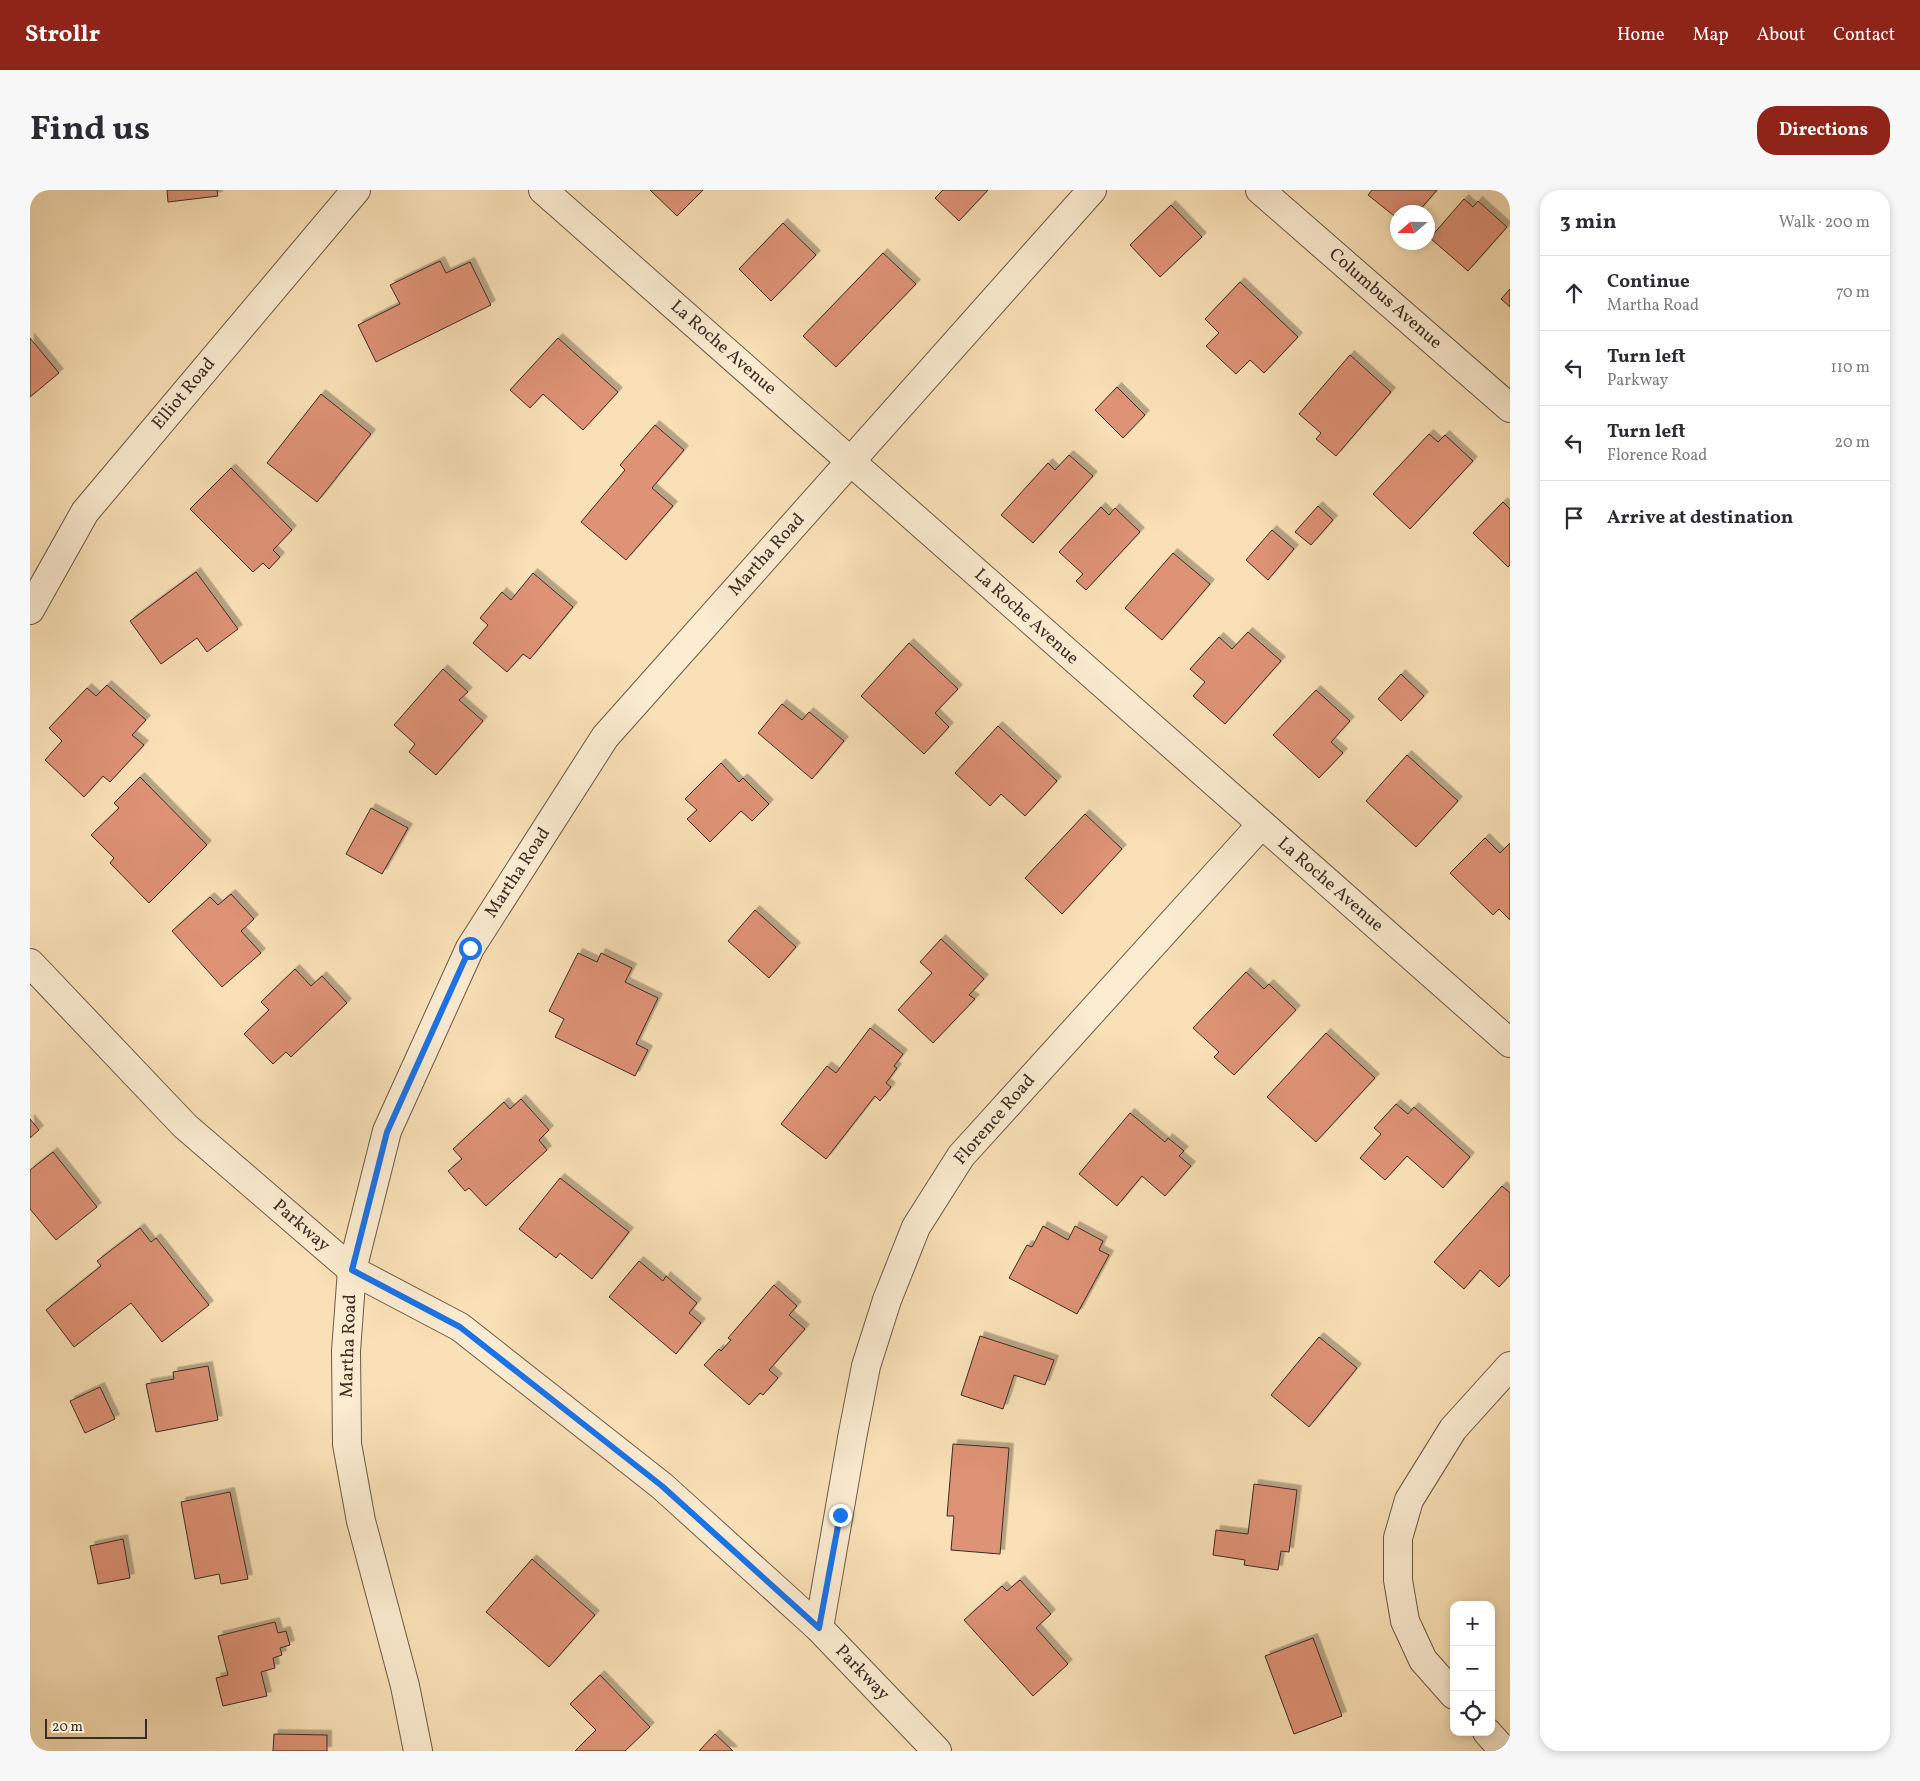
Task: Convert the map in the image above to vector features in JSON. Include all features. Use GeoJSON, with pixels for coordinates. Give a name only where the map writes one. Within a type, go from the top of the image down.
{"type":"FeatureCollection","features":[{"type":"Feature","properties":{"kind":"street","name":"Elliot Road"},"geometry":{"type":"LineString","coordinates":[[30,610],[85,512],[356,190]]}},
{"type":"Feature","properties":{"kind":"street","name":"La Roche Avenue"},"geometry":{"type":"LineString","coordinates":[[543,190],[1510,1043]]}},
{"type":"Feature","properties":{"kind":"street","name":"Martha Road"},"geometry":{"type":"LineString","coordinates":[[418,1751],[405,1686],[361,1521],[347,1444],[346,1351],[352,1270],[387,1132],[470,948],[605,737],[1092,190]]}},
{"type":"Feature","properties":{"kind":"street","name":"Columbus Avenue"},"geometry":{"type":"LineString","coordinates":[[1260,190],[1510,408]]}},
{"type":"Feature","properties":{"kind":"street","name":"Florence Road"},"geometry":{"type":"LineString","coordinates":[[819,1628],[866,1366],[886,1300],[916,1227],[960,1156],[1261,825]]}},
{"type":"Feature","properties":{"kind":"street","name":"Parkway"},"geometry":{"type":"LineString","coordinates":[[30,964],[185,1126],[352,1270],[460,1327],[662,1486],[819,1628],[937,1751]]}},
{"type":"Feature","properties":{"kind":"street"},"geometry":{"type":"LineString","coordinates":[[1451,1691],[1424,1660],[1405,1621],[1398,1580],[1398,1538],[1409,1500],[1452,1429],[1510,1366]]}},
{"type":"Feature","properties":{"kind":"street"},"geometry":{"type":"LineString","coordinates":[[1490,1736],[1504,1751]]}},
{"type":"Feature","properties":{"kind":"building"},"geometry":{"type":"Polygon","coordinates":[[[167,190],[217,190],[218,196],[168,202],[167,190]]]}},
{"type":"Feature","properties":{"kind":"building"},"geometry":{"type":"Polygon","coordinates":[[[650,190],[703,190],[677,216],[650,190]]]}},
{"type":"Feature","properties":{"kind":"building"},"geometry":{"type":"Polygon","coordinates":[[[943,190],[988,190],[959,221],[935,198],[943,190]]]}},
{"type":"Feature","properties":{"kind":"building"},"geometry":{"type":"Polygon","coordinates":[[[1372,190],[1437,190],[1424,205],[1390,205],[1390,213],[1368,195],[1372,190]]]}},
{"type":"Feature","properties":{"kind":"building"},"geometry":{"type":"Polygon","coordinates":[[[1464,199],[1473,207],[1478,201],[1507,227],[1468,271],[1435,242],[1435,232],[1464,199]]]}},
{"type":"Feature","properties":{"kind":"building"},"geometry":{"type":"Polygon","coordinates":[[[1171,205],[1202,237],[1160,277],[1130,245],[1171,205]]]}},
{"type":"Feature","properties":{"kind":"building"},"geometry":{"type":"Polygon","coordinates":[[[783,223],[816,255],[771,301],[739,269],[783,223]]]}},
{"type":"Feature","properties":{"kind":"building"},"geometry":{"type":"Polygon","coordinates":[[[883,253],[916,284],[836,367],[803,336],[883,253]]]}},
{"type":"Feature","properties":{"kind":"building"},"geometry":{"type":"Polygon","coordinates":[[[440,261],[446,273],[470,262],[491,305],[376,362],[358,325],[400,304],[390,285],[440,261]]]}},
{"type":"Feature","properties":{"kind":"building"},"geometry":{"type":"Polygon","coordinates":[[[1240,282],[1298,337],[1264,373],[1250,360],[1236,374],[1206,346],[1219,333],[1205,319],[1240,282]]]}},
{"type":"Feature","properties":{"kind":"building"},"geometry":{"type":"Polygon","coordinates":[[[1510,289],[1510,307],[1501,299],[1510,289]]]}},
{"type":"Feature","properties":{"kind":"building"},"geometry":{"type":"Polygon","coordinates":[[[30,338],[59,373],[30,397],[30,338]]]}},
{"type":"Feature","properties":{"kind":"building"},"geometry":{"type":"Polygon","coordinates":[[[558,338],[618,392],[583,430],[543,394],[530,408],[510,390],[558,338]]]}},
{"type":"Feature","properties":{"kind":"building"},"geometry":{"type":"Polygon","coordinates":[[[1350,355],[1391,392],[1336,456],[1316,439],[1321,433],[1299,414],[1350,355]]]}},
{"type":"Feature","properties":{"kind":"building"},"geometry":{"type":"Polygon","coordinates":[[[1117,387],[1145,415],[1123,438],[1095,410],[1117,387]]]}},
{"type":"Feature","properties":{"kind":"building"},"geometry":{"type":"Polygon","coordinates":[[[321,394],[371,434],[317,502],[267,463],[321,394]]]}},
{"type":"Feature","properties":{"kind":"building"},"geometry":{"type":"Polygon","coordinates":[[[655,425],[684,450],[652,488],[673,506],[626,560],[581,522],[625,470],[620,465],[655,425]]]}},
{"type":"Feature","properties":{"kind":"building"},"geometry":{"type":"Polygon","coordinates":[[[1429,434],[1438,442],[1445,435],[1473,461],[1410,529],[1373,494],[1429,434]]]}},
{"type":"Feature","properties":{"kind":"building"},"geometry":{"type":"Polygon","coordinates":[[[1069,455],[1093,476],[1033,543],[1001,515],[1048,463],[1055,470],[1069,455]]]}},
{"type":"Feature","properties":{"kind":"building"},"geometry":{"type":"Polygon","coordinates":[[[231,468],[292,530],[273,550],[280,557],[269,569],[263,563],[253,572],[190,509],[231,468]]]}},
{"type":"Feature","properties":{"kind":"building"},"geometry":{"type":"Polygon","coordinates":[[[1503,502],[1510,509],[1510,565],[1508,567],[1473,533],[1503,502]]]}},
{"type":"Feature","properties":{"kind":"building"},"geometry":{"type":"Polygon","coordinates":[[[1318,506],[1333,520],[1311,545],[1295,532],[1318,506]]]}},
{"type":"Feature","properties":{"kind":"building"},"geometry":{"type":"Polygon","coordinates":[[[1101,507],[1109,515],[1115,508],[1140,532],[1086,590],[1076,581],[1083,574],[1059,552],[1101,507]]]}},
{"type":"Feature","properties":{"kind":"building"},"geometry":{"type":"Polygon","coordinates":[[[1272,530],[1294,549],[1268,580],[1246,560],[1272,530]]]}},
{"type":"Feature","properties":{"kind":"building"},"geometry":{"type":"Polygon","coordinates":[[[1173,553],[1210,584],[1162,640],[1125,608],[1173,553]]]}},
{"type":"Feature","properties":{"kind":"building"},"geometry":{"type":"Polygon","coordinates":[[[196,572],[238,629],[207,652],[197,638],[161,664],[130,621],[196,572]]]}},
{"type":"Feature","properties":{"kind":"building"},"geometry":{"type":"Polygon","coordinates":[[[533,573],[573,607],[530,659],[523,654],[507,672],[473,643],[488,625],[480,618],[502,592],[511,600],[533,573]]]}},
{"type":"Feature","properties":{"kind":"building"},"geometry":{"type":"Polygon","coordinates":[[[1248,632],[1281,661],[1225,724],[1193,696],[1205,682],[1190,669],[1219,637],[1232,649],[1248,632]]]}},
{"type":"Feature","properties":{"kind":"building"},"geometry":{"type":"Polygon","coordinates":[[[909,643],[958,689],[935,713],[949,727],[924,754],[861,696],[909,643]]]}},
{"type":"Feature","properties":{"kind":"building"},"geometry":{"type":"Polygon","coordinates":[[[443,669],[468,692],[459,700],[483,721],[436,775],[409,752],[415,744],[394,725],[443,669]]]}},
{"type":"Feature","properties":{"kind":"building"},"geometry":{"type":"Polygon","coordinates":[[[1401,674],[1424,696],[1401,721],[1378,699],[1401,674]]]}},
{"type":"Feature","properties":{"kind":"building"},"geometry":{"type":"Polygon","coordinates":[[[107,685],[146,720],[132,735],[144,745],[110,782],[103,776],[84,797],[45,760],[62,741],[49,728],[87,688],[96,696],[107,685]]]}},
{"type":"Feature","properties":{"kind":"building"},"geometry":{"type":"Polygon","coordinates":[[[1316,690],[1350,721],[1331,742],[1343,753],[1319,778],[1273,735],[1316,690]]]}},
{"type":"Feature","properties":{"kind":"building"},"geometry":{"type":"Polygon","coordinates":[[[782,704],[802,720],[809,712],[844,741],[812,779],[758,733],[782,704]]]}},
{"type":"Feature","properties":{"kind":"building"},"geometry":{"type":"Polygon","coordinates":[[[998,726],[1057,781],[1025,816],[1001,794],[990,806],[955,773],[998,726]]]}},
{"type":"Feature","properties":{"kind":"building"},"geometry":{"type":"Polygon","coordinates":[[[1407,755],[1458,801],[1416,847],[1366,801],[1407,755]]]}},
{"type":"Feature","properties":{"kind":"building"},"geometry":{"type":"Polygon","coordinates":[[[721,763],[739,782],[743,778],[769,804],[752,821],[741,811],[710,842],[687,819],[697,810],[685,799],[721,763]]]}},
{"type":"Feature","properties":{"kind":"building"},"geometry":{"type":"Polygon","coordinates":[[[140,777],[207,845],[149,903],[110,863],[114,858],[91,835],[119,808],[114,803],[140,777]]]}},
{"type":"Feature","properties":{"kind":"building"},"geometry":{"type":"Polygon","coordinates":[[[371,808],[408,828],[382,874],[346,854],[371,808]]]}},
{"type":"Feature","properties":{"kind":"building"},"geometry":{"type":"Polygon","coordinates":[[[1085,814],[1122,849],[1062,914],[1025,878],[1085,814]]]}},
{"type":"Feature","properties":{"kind":"building"},"geometry":{"type":"Polygon","coordinates":[[[1485,838],[1500,853],[1510,843],[1510,920],[1499,909],[1493,915],[1450,873],[1485,838]]]}},
{"type":"Feature","properties":{"kind":"building"},"geometry":{"type":"Polygon","coordinates":[[[231,894],[254,919],[241,931],[261,953],[222,987],[172,931],[210,897],[218,905],[231,894]]]}},
{"type":"Feature","properties":{"kind":"building"},"geometry":{"type":"Polygon","coordinates":[[[755,910],[796,947],[769,978],[728,941],[755,910]]]}},
{"type":"Feature","properties":{"kind":"building"},"geometry":{"type":"Polygon","coordinates":[[[941,939],[984,979],[969,995],[975,999],[933,1043],[898,1010],[932,973],[920,962],[941,939]]]}},
{"type":"Feature","properties":{"kind":"building"},"geometry":{"type":"Polygon","coordinates":[[[578,953],[597,962],[601,953],[632,968],[625,982],[658,998],[636,1044],[648,1050],[635,1076],[555,1037],[564,1019],[549,1011],[578,953]]]}},
{"type":"Feature","properties":{"kind":"building"},"geometry":{"type":"Polygon","coordinates":[[[295,969],[311,986],[322,976],[347,1003],[291,1057],[286,1052],[273,1064],[244,1034],[269,1010],[261,1002],[295,969]]]}},
{"type":"Feature","properties":{"kind":"building"},"geometry":{"type":"Polygon","coordinates":[[[1246,972],[1264,989],[1269,984],[1296,1010],[1234,1075],[1214,1057],[1219,1052],[1193,1028],[1246,972]]]}},
{"type":"Feature","properties":{"kind":"building"},"geometry":{"type":"Polygon","coordinates":[[[870,1028],[903,1054],[894,1066],[897,1068],[886,1083],[891,1087],[880,1101],[875,1096],[826,1159],[781,1124],[827,1066],[836,1073],[870,1028]]]}},
{"type":"Feature","properties":{"kind":"building"},"geometry":{"type":"Polygon","coordinates":[[[1326,1033],[1375,1078],[1316,1142],[1267,1097],[1326,1033]]]}},
{"type":"Feature","properties":{"kind":"building"},"geometry":{"type":"Polygon","coordinates":[[[521,1099],[549,1130],[539,1140],[547,1150],[486,1206],[469,1188],[465,1191],[448,1171],[462,1159],[453,1149],[504,1102],[510,1109],[521,1099]]]}},
{"type":"Feature","properties":{"kind":"building"},"geometry":{"type":"Polygon","coordinates":[[[1396,1104],[1408,1114],[1414,1107],[1470,1157],[1443,1188],[1407,1156],[1385,1180],[1360,1158],[1381,1134],[1374,1128],[1396,1104]]]}},
{"type":"Feature","properties":{"kind":"building"},"geometry":{"type":"Polygon","coordinates":[[[1130,1113],[1165,1142],[1168,1138],[1184,1151],[1179,1156],[1191,1166],[1165,1196],[1142,1176],[1117,1206],[1079,1174],[1130,1113]]]}},
{"type":"Feature","properties":{"kind":"building"},"geometry":{"type":"Polygon","coordinates":[[[30,1119],[39,1130],[30,1138],[30,1119]]]}},
{"type":"Feature","properties":{"kind":"building"},"geometry":{"type":"Polygon","coordinates":[[[53,1152],[97,1207],[56,1240],[30,1209],[30,1170],[53,1152]]]}},
{"type":"Feature","properties":{"kind":"building"},"geometry":{"type":"Polygon","coordinates":[[[560,1178],[629,1232],[592,1279],[560,1253],[556,1258],[519,1229],[560,1178]]]}},
{"type":"Feature","properties":{"kind":"building"},"geometry":{"type":"Polygon","coordinates":[[[1502,1186],[1510,1193],[1510,1275],[1499,1287],[1480,1270],[1464,1289],[1434,1262],[1502,1186]]]}},
{"type":"Feature","properties":{"kind":"building"},"geometry":{"type":"Polygon","coordinates":[[[1043,1226],[1068,1240],[1075,1226],[1103,1241],[1099,1250],[1109,1255],[1077,1314],[1009,1278],[1027,1245],[1032,1247],[1043,1226]]]}},
{"type":"Feature","properties":{"kind":"building"},"geometry":{"type":"Polygon","coordinates":[[[140,1228],[151,1242],[156,1238],[209,1305],[162,1342],[131,1303],[74,1347],[46,1310],[101,1266],[97,1261],[140,1228]]]}},
{"type":"Feature","properties":{"kind":"building"},"geometry":{"type":"Polygon","coordinates":[[[639,1261],[663,1281],[666,1276],[697,1303],[689,1313],[701,1323],[676,1354],[609,1297],[639,1261]]]}},
{"type":"Feature","properties":{"kind":"building"},"geometry":{"type":"Polygon","coordinates":[[[774,1285],[797,1306],[789,1315],[805,1329],[769,1370],[778,1378],[763,1395],[760,1393],[749,1405],[704,1365],[719,1349],[721,1351],[731,1340],[728,1338],[774,1285]]]}},
{"type":"Feature","properties":{"kind":"building"},"geometry":{"type":"Polygon","coordinates":[[[980,1336],[1054,1360],[1045,1385],[1014,1375],[1003,1409],[961,1395],[980,1336]]]}},
{"type":"Feature","properties":{"kind":"building"},"geometry":{"type":"Polygon","coordinates":[[[1319,1337],[1357,1368],[1309,1427],[1271,1395],[1319,1337]]]}},
{"type":"Feature","properties":{"kind":"building"},"geometry":{"type":"Polygon","coordinates":[[[208,1366],[218,1420],[156,1432],[146,1384],[174,1379],[173,1372],[208,1366]]]}},
{"type":"Feature","properties":{"kind":"building"},"geometry":{"type":"Polygon","coordinates":[[[100,1387],[115,1419],[85,1433],[70,1401],[100,1387]]]}},
{"type":"Feature","properties":{"kind":"building"},"geometry":{"type":"Polygon","coordinates":[[[953,1444],[1009,1448],[1000,1554],[951,1550],[954,1516],[947,1516],[953,1444]]]}},
{"type":"Feature","properties":{"kind":"building"},"geometry":{"type":"Polygon","coordinates":[[[1254,1484],[1297,1490],[1289,1552],[1281,1551],[1278,1570],[1244,1565],[1245,1560],[1213,1555],[1216,1530],[1248,1534],[1254,1484]]]}},
{"type":"Feature","properties":{"kind":"building"},"geometry":{"type":"Polygon","coordinates":[[[230,1492],[248,1579],[221,1584],[219,1574],[195,1579],[181,1502],[230,1492]]]}},
{"type":"Feature","properties":{"kind":"building"},"geometry":{"type":"Polygon","coordinates":[[[123,1539],[130,1578],[98,1584],[90,1546],[123,1539]]]}},
{"type":"Feature","properties":{"kind":"building"},"geometry":{"type":"Polygon","coordinates":[[[532,1559],[595,1615],[549,1667],[486,1612],[532,1559]]]}},
{"type":"Feature","properties":{"kind":"building"},"geometry":{"type":"Polygon","coordinates":[[[1020,1580],[1051,1614],[1036,1628],[1068,1664],[1033,1696],[964,1620],[1002,1586],[1007,1591],[1020,1580]]]}},
{"type":"Feature","properties":{"kind":"building"},"geometry":{"type":"Polygon","coordinates":[[[275,1622],[278,1633],[286,1631],[290,1645],[280,1648],[282,1655],[273,1658],[275,1668],[261,1672],[267,1696],[223,1706],[216,1678],[228,1675],[218,1636],[275,1622]]]}},
{"type":"Feature","properties":{"kind":"building"},"geometry":{"type":"Polygon","coordinates":[[[1313,1638],[1342,1716],[1294,1734],[1265,1656],[1313,1638]]]}},
{"type":"Feature","properties":{"kind":"building"},"geometry":{"type":"Polygon","coordinates":[[[600,1675],[650,1727],[625,1751],[575,1751],[596,1730],[570,1704],[600,1675]]]}},
{"type":"Feature","properties":{"kind":"building"},"geometry":{"type":"Polygon","coordinates":[[[274,1734],[327,1735],[327,1751],[273,1751],[274,1734]]]}},
{"type":"Feature","properties":{"kind":"building"},"geometry":{"type":"Polygon","coordinates":[[[715,1734],[733,1751],[699,1751],[715,1734]]]}},
{"type":"Feature","properties":{"kind":"route"},"geometry":{"type":"LineString","coordinates":[[470,948],[387,1132],[352,1270],[460,1327],[662,1486],[819,1628],[840,1515]]}}]}
